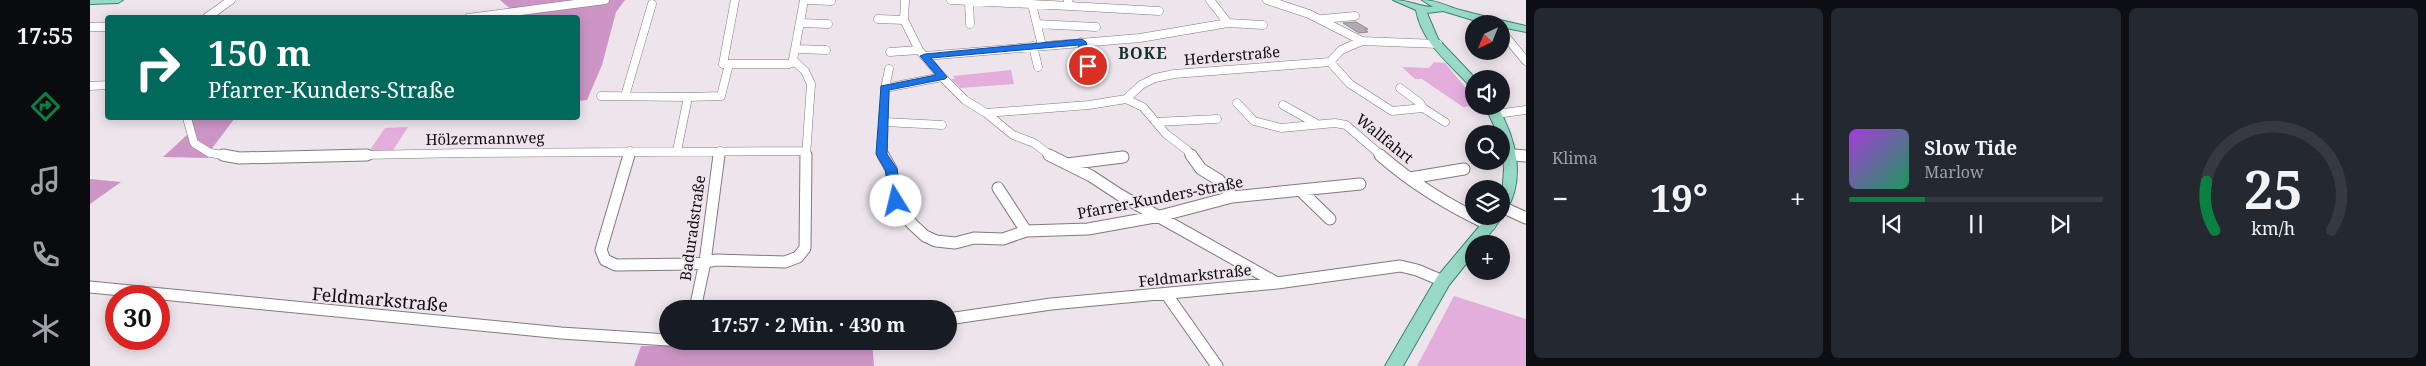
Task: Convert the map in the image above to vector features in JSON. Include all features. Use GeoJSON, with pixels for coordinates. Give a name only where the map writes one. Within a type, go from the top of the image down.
{"type":"FeatureCollection","features":[{"type":"Feature","properties":{"kind":"main road"},"geometry":{"type":"LineString","coordinates":[[90,1],[118,0]]}},
{"type":"Feature","properties":{"kind":"main road"},"geometry":{"type":"LineString","coordinates":[[1405,1],[1465,16]]}},
{"type":"Feature","properties":{"kind":"main road"},"geometry":{"type":"LineString","coordinates":[[1432,8],[1424,27],[1465,74]]}},
{"type":"Feature","properties":{"kind":"main road"},"geometry":{"type":"LineString","coordinates":[[1510,26],[1526,29]]}},
{"type":"Feature","properties":{"kind":"main road"},"geometry":{"type":"LineString","coordinates":[[1496,115],[1506,134],[1511,155],[1510,185]]}},
{"type":"Feature","properties":{"kind":"main road"},"geometry":{"type":"LineString","coordinates":[[1481,235],[1489,225]]}},
{"type":"Feature","properties":{"kind":"main road"},"geometry":{"type":"LineString","coordinates":[[1394,366],[1443,281],[1465,255]]}},
{"type":"Feature","properties":{"kind":"street"},"geometry":{"type":"LineString","coordinates":[[210,15],[231,0]]}},
{"type":"Feature","properties":{"kind":"street"},"geometry":{"type":"LineString","coordinates":[[491,15],[605,0]]}},
{"type":"Feature","properties":{"kind":"street"},"geometry":{"type":"LineString","coordinates":[[601,96],[721,96],[735,0]]}},
{"type":"Feature","properties":{"kind":"street"},"geometry":{"type":"LineString","coordinates":[[795,62],[795,49],[804,0]]}},
{"type":"Feature","properties":{"kind":"street"},"geometry":{"type":"LineString","coordinates":[[808,0],[831,1]]}},
{"type":"Feature","properties":{"kind":"street"},"geometry":{"type":"LineString","coordinates":[[905,0],[904,20],[922,53],[965,100],[986,113],[1012,135],[1034,143],[1050,156],[1277,283]]}},
{"type":"Feature","properties":{"kind":"street"},"geometry":{"type":"LineString","coordinates":[[950,0],[1032,4],[1069,3],[1159,11]]}},
{"type":"Feature","properties":{"kind":"street"},"geometry":{"type":"LineString","coordinates":[[1210,0],[1219,14],[1228,23]]}},
{"type":"Feature","properties":{"kind":"street"},"geometry":{"type":"LineString","coordinates":[[1268,0],[1321,19],[1362,41]]}},
{"type":"Feature","properties":{"kind":"street"},"geometry":{"type":"LineString","coordinates":[[969,1],[970,24]]}},
{"type":"Feature","properties":{"kind":"street"},"geometry":{"type":"LineString","coordinates":[[625,96],[652,4]]}},
{"type":"Feature","properties":{"kind":"street"},"geometry":{"type":"LineString","coordinates":[[1032,4],[1042,46]]}},
{"type":"Feature","properties":{"kind":"street"},"geometry":{"type":"LineString","coordinates":[[1321,19],[1355,16]]}},
{"type":"Feature","properties":{"kind":"street"},"geometry":{"type":"LineString","coordinates":[[878,19],[904,20]]}},
{"type":"Feature","properties":{"kind":"street"},"geometry":{"type":"LineString","coordinates":[[800,23],[828,24]]}},
{"type":"Feature","properties":{"kind":"street"},"geometry":{"type":"LineString","coordinates":[[890,52],[922,53],[1042,46],[1154,36],[1228,23],[1263,25]]}},
{"type":"Feature","properties":{"kind":"street"},"geometry":{"type":"LineString","coordinates":[[1037,24],[1096,27]]}},
{"type":"Feature","properties":{"kind":"street"},"geometry":{"type":"LineString","coordinates":[[90,28],[105,27]]}},
{"type":"Feature","properties":{"kind":"street"},"geometry":{"type":"LineString","coordinates":[[1423,108],[1392,111],[1350,84],[1330,62],[1341,50],[1362,41],[1438,44]]}},
{"type":"Feature","properties":{"kind":"street"},"geometry":{"type":"LineString","coordinates":[[1082,42],[1088,66]]}},
{"type":"Feature","properties":{"kind":"street"},"geometry":{"type":"LineString","coordinates":[[1510,42],[1526,61]]}},
{"type":"Feature","properties":{"kind":"street"},"geometry":{"type":"LineString","coordinates":[[1033,46],[1038,67]]}},
{"type":"Feature","properties":{"kind":"street"},"geometry":{"type":"LineString","coordinates":[[795,49],[826,50]]}},
{"type":"Feature","properties":{"kind":"street"},"geometry":{"type":"LineString","coordinates":[[630,151],[601,250],[605,260],[616,265],[717,260],[785,262],[802,253],[805,248],[806,151],[811,84],[806,70],[795,62],[754,65],[713,64]]}},
{"type":"Feature","properties":{"kind":"street","name":"Herderstraße"},"geometry":{"type":"LineString","coordinates":[[1126,99],[1141,85],[1154,78],[1272,65],[1330,62]]}},
{"type":"Feature","properties":{"kind":"street","name":"Pfarrer-Kunders-Straße"},"geometry":{"type":"LineString","coordinates":[[889,69],[885,88],[885,122],[882,154],[891,169],[896,201],[912,224],[925,236],[936,241],[955,243],[974,238],[1003,239],[1026,232],[1088,229],[1160,216],[1232,197],[1360,184]]}},
{"type":"Feature","properties":{"kind":"street"},"geometry":{"type":"LineString","coordinates":[[885,88],[942,77]]}},
{"type":"Feature","properties":{"kind":"street"},"geometry":{"type":"LineString","coordinates":[[90,86],[105,85]]}},
{"type":"Feature","properties":{"kind":"street"},"geometry":{"type":"LineString","coordinates":[[1400,88],[1420,103],[1423,108],[1445,122]]}},
{"type":"Feature","properties":{"kind":"street"},"geometry":{"type":"LineString","coordinates":[[677,151],[688,97]]}},
{"type":"Feature","properties":{"kind":"street"},"geometry":{"type":"LineString","coordinates":[[986,113],[1089,105],[1126,99],[1143,107],[1166,134],[1187,150],[1201,170],[1219,180],[1232,197]]}},
{"type":"Feature","properties":{"kind":"street","name":"Wallfahrt"},"geometry":{"type":"LineString","coordinates":[[1237,104],[1254,121],[1281,128],[1345,121],[1350,128],[1387,161],[1451,206],[1465,211]]}},
{"type":"Feature","properties":{"kind":"street"},"geometry":{"type":"LineString","coordinates":[[1283,105],[1317,124]]}},
{"type":"Feature","properties":{"kind":"street"},"geometry":{"type":"LineString","coordinates":[[1510,110],[1526,110]]}},
{"type":"Feature","properties":{"kind":"street"},"geometry":{"type":"LineString","coordinates":[[1156,122],[1217,119]]}},
{"type":"Feature","properties":{"kind":"street","name":"Hölzermannweg"},"geometry":{"type":"LineString","coordinates":[[187,120],[194,143],[210,153],[239,158],[630,151],[806,151]]}},
{"type":"Feature","properties":{"kind":"street"},"geometry":{"type":"LineString","coordinates":[[885,122],[942,125]]}},
{"type":"Feature","properties":{"kind":"street","name":"Baduradstraße"},"geometry":{"type":"LineString","coordinates":[[697,300],[705,262],[720,151]]}},
{"type":"Feature","properties":{"kind":"street"},"geometry":{"type":"LineString","coordinates":[[1511,155],[1526,156]]}},
{"type":"Feature","properties":{"kind":"street"},"geometry":{"type":"LineString","coordinates":[[1066,164],[1122,157]]}},
{"type":"Feature","properties":{"kind":"street","name":"Wallfahrt"},"geometry":{"type":"LineString","coordinates":[[1410,178],[1464,169]]}},
{"type":"Feature","properties":{"kind":"street"},"geometry":{"type":"LineString","coordinates":[[998,188],[1026,232]]}},
{"type":"Feature","properties":{"kind":"street"},"geometry":{"type":"LineString","coordinates":[[1300,190],[1330,219]]}},
{"type":"Feature","properties":{"kind":"street"},"geometry":{"type":"LineString","coordinates":[[1510,211],[1526,218]]}},
{"type":"Feature","properties":{"kind":"street","name":"Feldmarkstraße"},"geometry":{"type":"LineString","coordinates":[[957,318],[1051,304],[1167,295],[1277,283],[1400,266],[1417,270],[1443,281]]}},
{"type":"Feature","properties":{"kind":"street","name":"Feldmarkstraße"},"geometry":{"type":"LineString","coordinates":[[90,287],[552,332],[659,339]]}},
{"type":"Feature","properties":{"kind":"street"},"geometry":{"type":"LineString","coordinates":[[1167,295],[1217,366]]}},
{"type":"Feature","properties":{"kind":"shaded area"},"geometry":{"type":"Polygon","coordinates":[[[500,0],[625,0],[616,12],[602,65],[587,100],[580,101],[580,15],[510,15],[513,11],[500,0]]]}},
{"type":"Feature","properties":{"kind":"shaded area"},"geometry":{"type":"Polygon","coordinates":[[[1434,62],[1445,63],[1465,87],[1465,107],[1422,79],[1415,79],[1402,67],[1429,68],[1434,62]]]}},
{"type":"Feature","properties":{"kind":"shaded area"},"geometry":{"type":"Polygon","coordinates":[[[1011,70],[1014,84],[961,88],[951,79],[955,79],[953,76],[1011,70]]]}},
{"type":"Feature","properties":{"kind":"shaded area"},"geometry":{"type":"Polygon","coordinates":[[[191,120],[233,120],[210,151],[197,142],[191,120]]]}},
{"type":"Feature","properties":{"kind":"shaded area"},"geometry":{"type":"Polygon","coordinates":[[[408,127],[392,152],[368,153],[385,128],[408,127]]]}},
{"type":"Feature","properties":{"kind":"shaded area"},"geometry":{"type":"Polygon","coordinates":[[[188,134],[208,155],[208,158],[163,157],[188,134]]]}},
{"type":"Feature","properties":{"kind":"shaded area"},"geometry":{"type":"Polygon","coordinates":[[[90,179],[121,182],[90,204],[90,179]]]}},
{"type":"Feature","properties":{"kind":"shaded area"},"geometry":{"type":"Polygon","coordinates":[[[1454,296],[1526,319],[1526,366],[1417,366],[1454,296]]]}},
{"type":"Feature","properties":{"kind":"shaded area"},"geometry":{"type":"Polygon","coordinates":[[[641,346],[659,346],[659,350],[873,350],[874,366],[634,366],[641,346]]]}},
{"type":"Feature","properties":{"kind":"building"},"geometry":{"type":"Polygon","coordinates":[[[1356,22],[1368,29],[1365,30],[1368,32],[1359,33],[1343,23],[1356,22]]]}},
{"type":"Feature","properties":{"kind":"district","name":"BOKE"},"geometry":{"type":"Point","coordinates":[1143,53]}},
{"type":"Feature","properties":{"kind":"route"},"geometry":{"type":"LineString","coordinates":[[896,201],[891,169],[882,154],[885,122],[885,88],[942,77],[925,56],[1082,42],[1088,66]]}}]}
